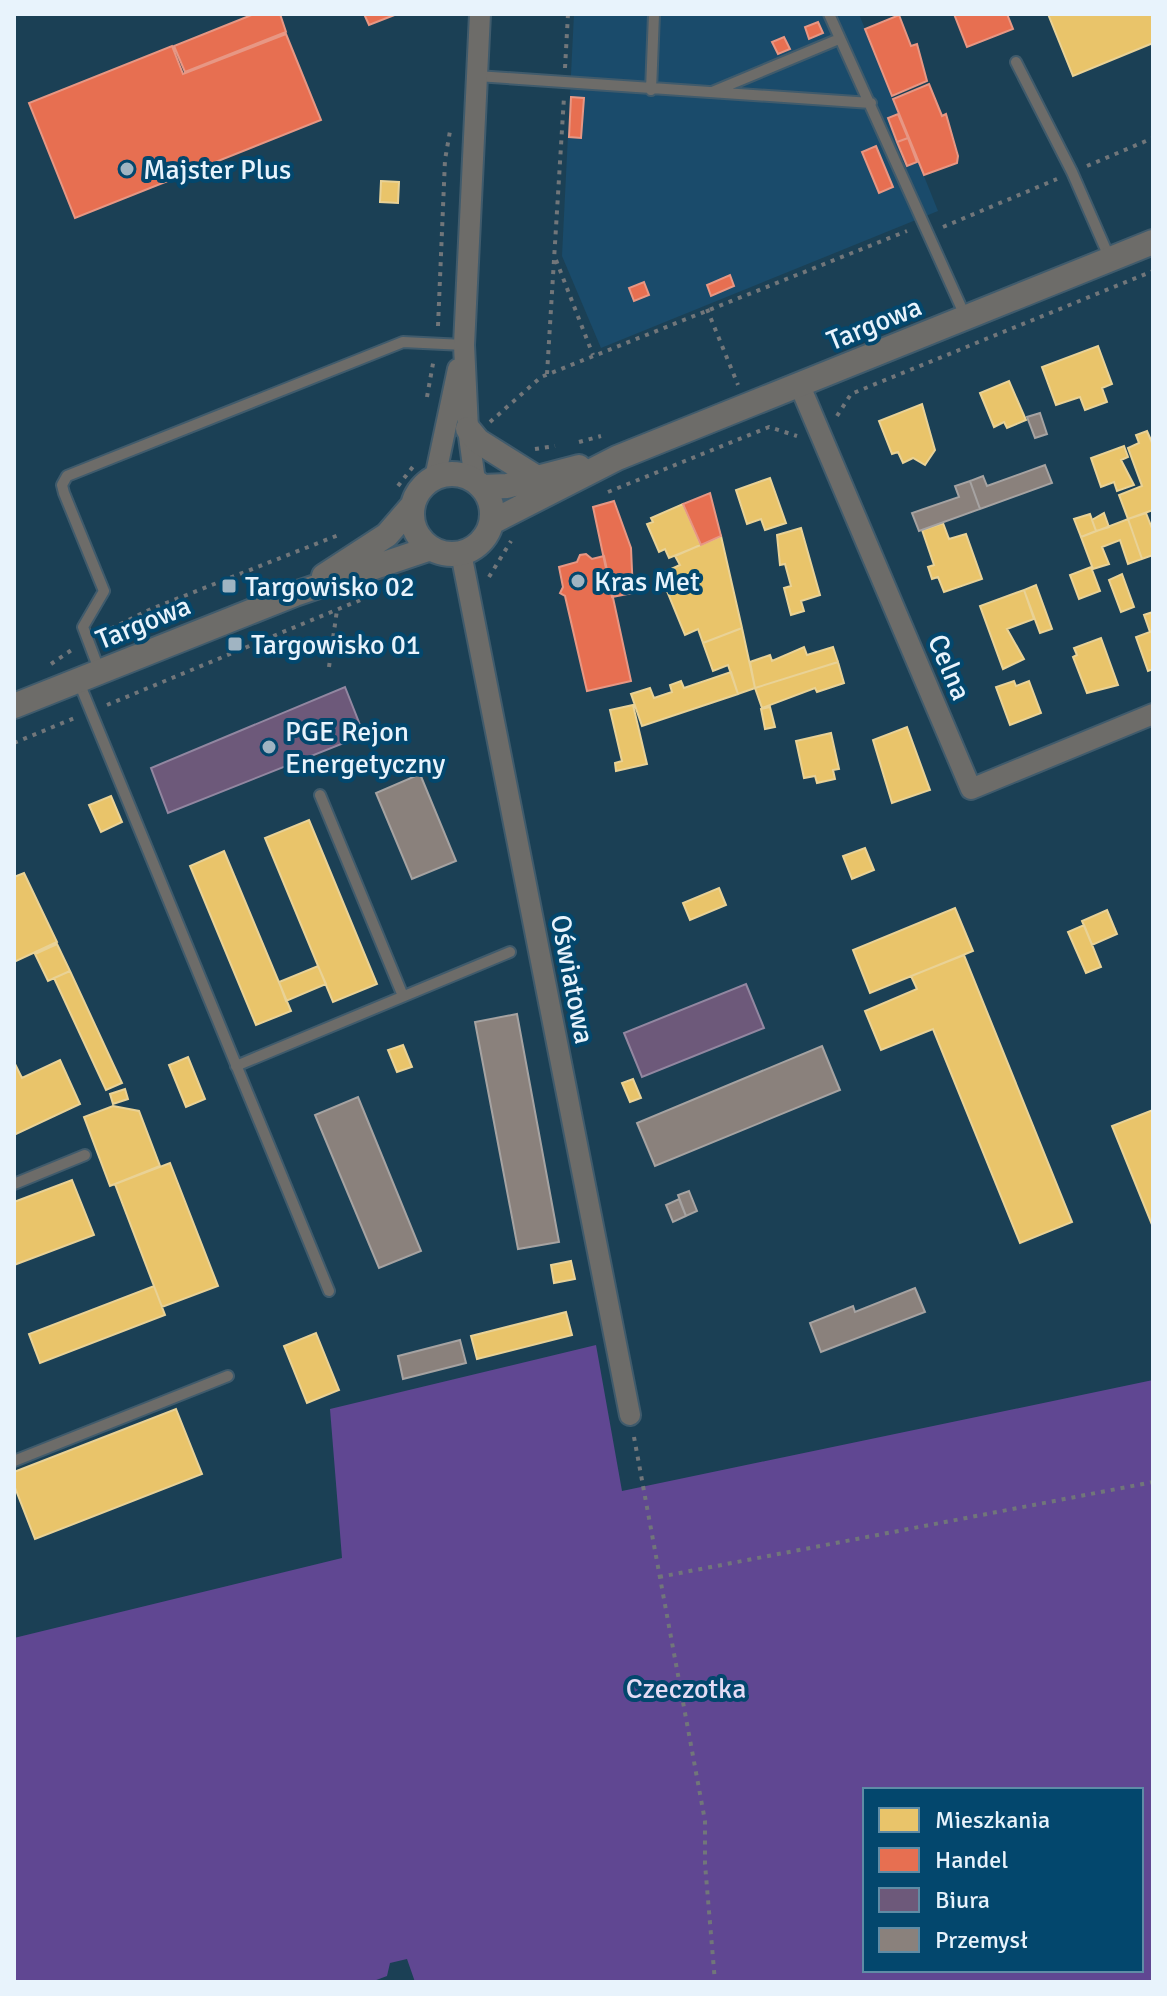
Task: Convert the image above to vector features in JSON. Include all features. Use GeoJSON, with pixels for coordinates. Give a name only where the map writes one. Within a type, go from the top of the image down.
{"type":"FeatureCollection","features":[{"type":"Feature","properties":{"kind":"street"},"geometry":{"type":"LineString","coordinates":[[467,426],[435,478],[405,497],[414,525],[431,548],[451,554],[461,553],[481,542],[492,522],[491,503],[479,484],[467,426],[464,345],[480,14]]}},
{"type":"Feature","properties":{"kind":"street","name":"Targowa"},"geometry":{"type":"LineString","coordinates":[[492,522],[617,458],[1153,242]]}},
{"type":"Feature","properties":{"kind":"street","name":"Celna"},"geometry":{"type":"LineString","coordinates":[[800,386],[971,789],[1153,714]]}},
{"type":"Feature","properties":{"kind":"street"},"geometry":{"type":"LineString","coordinates":[[467,426],[478,441],[537,478]]}},
{"type":"Feature","properties":{"kind":"street","name":"Targowa"},"geometry":{"type":"LineString","coordinates":[[479,484],[507,486],[617,458]]}},
{"type":"Feature","properties":{"kind":"street"},"geometry":{"type":"LineString","coordinates":[[435,478],[456,474],[479,484]]}},
{"type":"Feature","properties":{"kind":"street","name":"Targowa"},"geometry":{"type":"LineString","coordinates":[[295,594],[387,535],[405,497]]}},
{"type":"Feature","properties":{"kind":"street","name":"Targowa"},"geometry":{"type":"LineString","coordinates":[[14,706],[295,594],[431,548]]}},
{"type":"Feature","properties":{"kind":"street","name":"Oświatowa"},"geometry":{"type":"LineString","coordinates":[[461,553],[630,1415]]}},
{"type":"Feature","properties":{"kind":"lane"},"geometry":{"type":"LineString","coordinates":[[651,90],[654,14]]}},
{"type":"Feature","properties":{"kind":"lane"},"geometry":{"type":"LineString","coordinates":[[829,14],[966,318]]}},
{"type":"Feature","properties":{"kind":"lane"},"geometry":{"type":"LineString","coordinates":[[709,93],[839,39]]}},
{"type":"Feature","properties":{"kind":"lane"},"geometry":{"type":"LineString","coordinates":[[1016,62],[1072,172],[1110,259]]}},
{"type":"Feature","properties":{"kind":"lane"},"geometry":{"type":"LineString","coordinates":[[477,76],[871,103]]}},
{"type":"Feature","properties":{"kind":"lane"},"geometry":{"type":"LineString","coordinates":[[329,1291],[91,711],[85,620],[101,601],[104,591],[62,485],[67,476],[403,342],[464,345]]}},
{"type":"Feature","properties":{"kind":"lane"},"geometry":{"type":"LineString","coordinates":[[320,795],[403,996]]}},
{"type":"Feature","properties":{"kind":"lane"},"geometry":{"type":"LineString","coordinates":[[236,1066],[510,952]]}},
{"type":"Feature","properties":{"kind":"lane"},"geometry":{"type":"LineString","coordinates":[[14,1184],[85,1155]]}},
{"type":"Feature","properties":{"kind":"lane"},"geometry":{"type":"LineString","coordinates":[[14,1461],[228,1376]]}},
{"type":"Feature","properties":{"kind":"path"},"geometry":{"type":"LineString","coordinates":[[547,374],[568,14]]}},
{"type":"Feature","properties":{"kind":"path"},"geometry":{"type":"LineString","coordinates":[[453,116],[445,160],[437,342],[422,423],[498,429]]}},
{"type":"Feature","properties":{"kind":"path"},"geometry":{"type":"LineString","coordinates":[[467,426],[547,374],[903,231],[929,233],[1153,138]]}},
{"type":"Feature","properties":{"kind":"path"},"geometry":{"type":"LineString","coordinates":[[555,258],[593,355]]}},
{"type":"Feature","properties":{"kind":"path"},"geometry":{"type":"LineString","coordinates":[[836,424],[837,414],[851,394],[1153,271]]}},
{"type":"Feature","properties":{"kind":"path"},"geometry":{"type":"LineString","coordinates":[[707,309],[757,432]]}},
{"type":"Feature","properties":{"kind":"path"},"geometry":{"type":"LineString","coordinates":[[723,388],[737,382]]}},
{"type":"Feature","properties":{"kind":"path"},"geometry":{"type":"LineString","coordinates":[[604,494],[769,427],[800,437],[806,443]]}},
{"type":"Feature","properties":{"kind":"path"},"geometry":{"type":"LineString","coordinates":[[574,443],[612,433]]}},
{"type":"Feature","properties":{"kind":"path"},"geometry":{"type":"LineString","coordinates":[[527,449],[560,446]]}},
{"type":"Feature","properties":{"kind":"path"},"geometry":{"type":"LineString","coordinates":[[405,497],[420,456]]}},
{"type":"Feature","properties":{"kind":"path"},"geometry":{"type":"LineString","coordinates":[[44,668],[151,609],[353,529]]}},
{"type":"Feature","properties":{"kind":"path"},"geometry":{"type":"LineString","coordinates":[[484,586],[514,536]]}},
{"type":"Feature","properties":{"kind":"path"},"geometry":{"type":"LineString","coordinates":[[14,743],[373,594]]}},
{"type":"Feature","properties":{"kind":"path"},"geometry":{"type":"LineString","coordinates":[[329,667],[337,610]]}},
{"type":"Feature","properties":{"kind":"path"},"geometry":{"type":"LineString","coordinates":[[630,1415],[705,1821],[705,1864],[715,1982]]}},
{"type":"Feature","properties":{"kind":"path"},"geometry":{"type":"LineString","coordinates":[[659,1577],[1153,1482]]}},
{"type":"Feature","properties":{"kind":"shaded area"},"geometry":{"type":"Polygon","coordinates":[[[574,14],[859,14],[938,211],[601,348],[562,256],[574,14]]]}},
{"type":"Feature","properties":{"kind":"green space","name":"Czeczotka"},"geometry":{"type":"Polygon","coordinates":[[[596,1345],[622,1491],[1153,1380],[1153,1982],[415,1982],[407,1959],[390,1963],[387,1976],[371,1982],[14,1982],[14,1638],[342,1558],[330,1409],[596,1345]]]}},
{"type":"Feature","properties":{"kind":"building: Mieszkania"},"geometry":{"type":"Polygon","coordinates":[[[1048,14],[1153,14],[1153,43],[1073,76],[1048,14]]]}},
{"type":"Feature","properties":{"kind":"building: Mieszkania"},"geometry":{"type":"Polygon","coordinates":[[[381,181],[399,182],[398,203],[380,202],[381,181]]]}},
{"type":"Feature","properties":{"kind":"building: Mieszkania"},"geometry":{"type":"Polygon","coordinates":[[[1098,346],[1112,384],[1102,388],[1107,402],[1085,410],[1080,397],[1056,405],[1042,367],[1098,346]]]}},
{"type":"Feature","properties":{"kind":"building: Mieszkania"},"geometry":{"type":"Polygon","coordinates":[[[1009,381],[1026,420],[1007,428],[1004,422],[994,427],[980,393],[1009,381]]]}},
{"type":"Feature","properties":{"kind":"building: Mieszkania"},"geometry":{"type":"Polygon","coordinates":[[[922,404],[935,450],[925,465],[913,458],[903,463],[898,452],[892,454],[879,421],[922,404]]]}},
{"type":"Feature","properties":{"kind":"building: Mieszkania"},"geometry":{"type":"Polygon","coordinates":[[[1147,431],[1153,445],[1153,510],[1128,519],[1119,495],[1142,486],[1128,448],[1139,443],[1136,435],[1147,431]]]}},
{"type":"Feature","properties":{"kind":"building: Mieszkania"},"geometry":{"type":"Polygon","coordinates":[[[1124,446],[1128,457],[1121,460],[1134,485],[1117,491],[1114,482],[1101,487],[1091,458],[1124,446]]]}},
{"type":"Feature","properties":{"kind":"building: Mieszkania"},"geometry":{"type":"Polygon","coordinates":[[[770,478],[786,523],[765,530],[761,519],[747,524],[736,490],[770,478]]]}},
{"type":"Feature","properties":{"kind":"building: Mieszkania"},"geometry":{"type":"Polygon","coordinates":[[[683,504],[701,545],[669,558],[665,549],[659,552],[647,524],[653,522],[651,518],[683,504]]]}},
{"type":"Feature","properties":{"kind":"building: Mieszkania"},"geometry":{"type":"Polygon","coordinates":[[[1104,513],[1109,527],[1096,531],[1092,520],[1104,513]]]}},
{"type":"Feature","properties":{"kind":"building: Mieszkania"},"geometry":{"type":"Polygon","coordinates":[[[1146,513],[1153,531],[1153,555],[1142,559],[1128,519],[1146,513]]]}},
{"type":"Feature","properties":{"kind":"building: Mieszkania"},"geometry":{"type":"Polygon","coordinates":[[[1090,514],[1096,531],[1081,537],[1074,519],[1090,514]]]}},
{"type":"Feature","properties":{"kind":"building: Mieszkania"},"geometry":{"type":"Polygon","coordinates":[[[1128,519],[1142,559],[1128,564],[1120,540],[1102,547],[1109,564],[1093,569],[1081,537],[1128,519]]]}},
{"type":"Feature","properties":{"kind":"building: Mieszkania"},"geometry":{"type":"Polygon","coordinates":[[[943,523],[949,539],[966,534],[982,579],[944,592],[938,577],[932,579],[928,567],[934,565],[922,530],[943,523]]]}},
{"type":"Feature","properties":{"kind":"building: Mieszkania"},"geometry":{"type":"Polygon","coordinates":[[[801,528],[820,595],[801,601],[804,611],[791,615],[784,588],[791,586],[785,564],[780,565],[777,535],[801,528]]]}},
{"type":"Feature","properties":{"kind":"building: Mieszkania"},"geometry":{"type":"Polygon","coordinates":[[[721,536],[742,628],[703,643],[698,629],[685,635],[660,574],[680,565],[675,556],[721,536]]]}},
{"type":"Feature","properties":{"kind":"building: Mieszkania"},"geometry":{"type":"Polygon","coordinates":[[[1091,567],[1100,591],[1079,599],[1070,575],[1091,567]]]}},
{"type":"Feature","properties":{"kind":"building: Mieszkania"},"geometry":{"type":"Polygon","coordinates":[[[1122,574],[1134,607],[1121,612],[1109,580],[1122,574]]]}},
{"type":"Feature","properties":{"kind":"building: Mieszkania"},"geometry":{"type":"Polygon","coordinates":[[[1036,585],[1052,629],[1040,633],[1024,590],[1036,585]]]}},
{"type":"Feature","properties":{"kind":"building: Mieszkania"},"geometry":{"type":"Polygon","coordinates":[[[1024,590],[1034,619],[1007,629],[1024,659],[1003,669],[980,606],[1024,590]]]}},
{"type":"Feature","properties":{"kind":"building: Mieszkania"},"geometry":{"type":"Polygon","coordinates":[[[1153,612],[1153,669],[1148,671],[1136,637],[1150,632],[1144,615],[1153,612]]]}},
{"type":"Feature","properties":{"kind":"building: Mieszkania"},"geometry":{"type":"Polygon","coordinates":[[[742,628],[755,688],[738,694],[728,665],[713,671],[703,643],[742,628]]]}},
{"type":"Feature","properties":{"kind":"building: Mieszkania"},"geometry":{"type":"Polygon","coordinates":[[[1101,638],[1118,685],[1087,693],[1073,657],[1077,655],[1074,648],[1101,638]]]}},
{"type":"Feature","properties":{"kind":"building: Mieszkania"},"geometry":{"type":"Polygon","coordinates":[[[804,647],[807,655],[833,647],[838,662],[755,688],[750,662],[770,655],[772,661],[804,647]]]}},
{"type":"Feature","properties":{"kind":"building: Mieszkania"},"geometry":{"type":"Polygon","coordinates":[[[838,662],[844,683],[817,692],[815,688],[762,708],[755,688],[838,662]]]}},
{"type":"Feature","properties":{"kind":"building: Mieszkania"},"geometry":{"type":"Polygon","coordinates":[[[731,672],[738,694],[642,726],[631,694],[650,688],[654,698],[672,692],[670,685],[681,681],[684,688],[731,672]]]}},
{"type":"Feature","properties":{"kind":"building: Mieszkania"},"geometry":{"type":"Polygon","coordinates":[[[1014,681],[1016,686],[1029,681],[1041,713],[1010,725],[996,687],[1014,681]]]}},
{"type":"Feature","properties":{"kind":"building: Mieszkania"},"geometry":{"type":"Polygon","coordinates":[[[633,705],[647,764],[616,771],[615,763],[622,761],[610,710],[633,705]]]}},
{"type":"Feature","properties":{"kind":"building: Mieszkania"},"geometry":{"type":"Polygon","coordinates":[[[770,707],[775,727],[765,729],[761,709],[770,707]]]}},
{"type":"Feature","properties":{"kind":"building: Mieszkania"},"geometry":{"type":"Polygon","coordinates":[[[907,727],[930,790],[892,803],[873,740],[907,727]]]}},
{"type":"Feature","properties":{"kind":"building: Mieszkania"},"geometry":{"type":"Polygon","coordinates":[[[831,733],[839,769],[833,770],[835,779],[817,783],[815,776],[804,778],[796,741],[831,733]]]}},
{"type":"Feature","properties":{"kind":"building: Mieszkania"},"geometry":{"type":"Polygon","coordinates":[[[111,796],[122,822],[101,832],[89,805],[111,796]]]}},
{"type":"Feature","properties":{"kind":"building: Mieszkania"},"geometry":{"type":"Polygon","coordinates":[[[309,820],[377,984],[333,1002],[265,838],[309,820]]]}},
{"type":"Feature","properties":{"kind":"building: Mieszkania"},"geometry":{"type":"Polygon","coordinates":[[[865,848],[874,870],[852,879],[843,856],[865,848]]]}},
{"type":"Feature","properties":{"kind":"building: Mieszkania"},"geometry":{"type":"Polygon","coordinates":[[[224,851],[291,1011],[256,1025],[190,866],[224,851]]]}},
{"type":"Feature","properties":{"kind":"building: Mieszkania"},"geometry":{"type":"Polygon","coordinates":[[[24,873],[57,942],[14,962],[14,877],[24,873]]]}},
{"type":"Feature","properties":{"kind":"building: Mieszkania"},"geometry":{"type":"Polygon","coordinates":[[[719,888],[726,905],[690,920],[683,903],[719,888]]]}},
{"type":"Feature","properties":{"kind":"building: Mieszkania"},"geometry":{"type":"Polygon","coordinates":[[[955,908],[973,951],[870,993],[853,950],[955,908]]]}},
{"type":"Feature","properties":{"kind":"building: Mieszkania"},"geometry":{"type":"Polygon","coordinates":[[[1107,910],[1117,934],[1092,945],[1082,921],[1107,910]]]}},
{"type":"Feature","properties":{"kind":"building: Mieszkania"},"geometry":{"type":"Polygon","coordinates":[[[1084,925],[1101,967],[1086,973],[1068,932],[1084,925]]]}},
{"type":"Feature","properties":{"kind":"building: Mieszkania"},"geometry":{"type":"Polygon","coordinates":[[[57,944],[70,971],[48,981],[35,954],[57,944]]]}},
{"type":"Feature","properties":{"kind":"building: Mieszkania"},"geometry":{"type":"Polygon","coordinates":[[[964,955],[1072,1222],[1020,1243],[933,1029],[881,1050],[865,1011],[917,989],[911,976],[964,955]]]}},
{"type":"Feature","properties":{"kind":"building: Mieszkania"},"geometry":{"type":"Polygon","coordinates":[[[318,966],[326,984],[286,1001],[279,982],[318,966]]]}},
{"type":"Feature","properties":{"kind":"building: Mieszkania"},"geometry":{"type":"Polygon","coordinates":[[[70,971],[122,1083],[106,1090],[54,978],[70,971]]]}},
{"type":"Feature","properties":{"kind":"building: Mieszkania"},"geometry":{"type":"Polygon","coordinates":[[[403,1045],[412,1067],[397,1072],[388,1050],[403,1045]]]}},
{"type":"Feature","properties":{"kind":"building: Mieszkania"},"geometry":{"type":"Polygon","coordinates":[[[188,1057],[205,1099],[186,1107],[169,1065],[188,1057]]]}},
{"type":"Feature","properties":{"kind":"building: Mieszkania"},"geometry":{"type":"Polygon","coordinates":[[[60,1060],[80,1104],[14,1135],[14,1062],[22,1078],[60,1060]]]}},
{"type":"Feature","properties":{"kind":"building: Mieszkania"},"geometry":{"type":"Polygon","coordinates":[[[633,1079],[641,1098],[630,1102],[622,1083],[633,1079]]]}},
{"type":"Feature","properties":{"kind":"building: Mieszkania"},"geometry":{"type":"Polygon","coordinates":[[[125,1089],[128,1099],[113,1104],[110,1094],[125,1089]]]}},
{"type":"Feature","properties":{"kind":"building: Mieszkania"},"geometry":{"type":"Polygon","coordinates":[[[113,1106],[139,1111],[160,1166],[110,1186],[84,1117],[113,1106]]]}},
{"type":"Feature","properties":{"kind":"building: Mieszkania"},"geometry":{"type":"Polygon","coordinates":[[[1153,1110],[1153,1227],[1112,1126],[1153,1110]]]}},
{"type":"Feature","properties":{"kind":"building: Mieszkania"},"geometry":{"type":"Polygon","coordinates":[[[170,1163],[218,1286],[162,1307],[115,1184],[170,1163]]]}},
{"type":"Feature","properties":{"kind":"building: Mieszkania"},"geometry":{"type":"Polygon","coordinates":[[[72,1180],[94,1235],[14,1265],[14,1202],[72,1180]]]}},
{"type":"Feature","properties":{"kind":"building: Mieszkania"},"geometry":{"type":"Polygon","coordinates":[[[571,1261],[575,1279],[554,1283],[551,1265],[571,1261]]]}},
{"type":"Feature","properties":{"kind":"building: Mieszkania"},"geometry":{"type":"Polygon","coordinates":[[[154,1286],[165,1315],[40,1363],[29,1334],[154,1286]]]}},
{"type":"Feature","properties":{"kind":"building: Mieszkania"},"geometry":{"type":"Polygon","coordinates":[[[566,1312],[572,1335],[477,1359],[471,1336],[566,1312]]]}},
{"type":"Feature","properties":{"kind":"building: Mieszkania"},"geometry":{"type":"Polygon","coordinates":[[[316,1333],[339,1390],[307,1403],[284,1346],[316,1333]]]}},
{"type":"Feature","properties":{"kind":"building: Mieszkania"},"geometry":{"type":"Polygon","coordinates":[[[176,1409],[202,1474],[35,1539],[14,1485],[14,1472],[176,1409]]]}},
{"type":"Feature","properties":{"kind":"building: Handel"},"geometry":{"type":"Polygon","coordinates":[[[254,14],[280,14],[286,32],[185,72],[174,46],[254,14]]]}},
{"type":"Feature","properties":{"kind":"building: Handel"},"geometry":{"type":"Polygon","coordinates":[[[364,14],[397,14],[369,25],[364,14]]]}},
{"type":"Feature","properties":{"kind":"building: Handel"},"geometry":{"type":"Polygon","coordinates":[[[954,14],[1007,14],[1013,29],[967,47],[954,14]]]}},
{"type":"Feature","properties":{"kind":"building: Handel"},"geometry":{"type":"Polygon","coordinates":[[[899,15],[911,46],[917,44],[927,81],[892,96],[865,29],[899,15]]]}},
{"type":"Feature","properties":{"kind":"building: Handel"},"geometry":{"type":"Polygon","coordinates":[[[818,22],[823,33],[809,39],[805,27],[818,22]]]}},
{"type":"Feature","properties":{"kind":"building: Handel","name":"Majster Plus"},"geometry":{"type":"Polygon","coordinates":[[[286,34],[321,120],[75,218],[29,103],[172,46],[183,74],[286,34]]]}},
{"type":"Feature","properties":{"kind":"building: Handel"},"geometry":{"type":"Polygon","coordinates":[[[784,37],[790,49],[778,54],[772,42],[784,37]]]}},
{"type":"Feature","properties":{"kind":"building: Handel"},"geometry":{"type":"Polygon","coordinates":[[[929,84],[942,116],[946,114],[958,156],[957,163],[924,175],[893,99],[929,84]]]}},
{"type":"Feature","properties":{"kind":"building: Handel"},"geometry":{"type":"Polygon","coordinates":[[[571,97],[584,98],[581,138],[569,137],[571,97]]]}},
{"type":"Feature","properties":{"kind":"building: Handel"},"geometry":{"type":"Polygon","coordinates":[[[898,114],[908,138],[897,142],[888,118],[898,114]]]}},
{"type":"Feature","properties":{"kind":"building: Handel"},"geometry":{"type":"Polygon","coordinates":[[[908,138],[917,162],[907,166],[897,142],[908,138]]]}},
{"type":"Feature","properties":{"kind":"building: Handel"},"geometry":{"type":"Polygon","coordinates":[[[876,146],[893,187],[879,193],[862,152],[876,146]]]}},
{"type":"Feature","properties":{"kind":"building: Handel"},"geometry":{"type":"Polygon","coordinates":[[[730,275],[734,286],[711,296],[707,285],[730,275]]]}},
{"type":"Feature","properties":{"kind":"building: Handel"},"geometry":{"type":"Polygon","coordinates":[[[644,282],[649,295],[634,301],[629,288],[644,282]]]}},
{"type":"Feature","properties":{"kind":"building: Handel"},"geometry":{"type":"Polygon","coordinates":[[[710,493],[721,536],[701,545],[683,504],[710,493]]]}},
{"type":"Feature","properties":{"kind":"building: Handel"},"geometry":{"type":"Polygon","coordinates":[[[614,501],[631,548],[633,593],[612,597],[593,507],[614,501]]]}},
{"type":"Feature","properties":{"kind":"building: Handel"},"geometry":{"type":"Polygon","coordinates":[[[586,554],[592,559],[604,556],[631,681],[587,691],[565,596],[560,593],[563,587],[559,567],[577,562],[580,555],[586,554]]]}},
{"type":"Feature","properties":{"kind":"building: Biura","name":"PGE Rejon Energetyczny"},"geometry":{"type":"Polygon","coordinates":[[[345,687],[364,735],[168,813],[151,768],[345,687]]]}},
{"type":"Feature","properties":{"kind":"building: Biura"},"geometry":{"type":"Polygon","coordinates":[[[746,984],[764,1028],[642,1077],[624,1033],[746,984]]]}},
{"type":"Feature","properties":{"kind":"building: Przemysł"},"geometry":{"type":"Polygon","coordinates":[[[1040,413],[1047,434],[1035,438],[1027,417],[1040,413]]]}},
{"type":"Feature","properties":{"kind":"building: Przemysł"},"geometry":{"type":"Polygon","coordinates":[[[1045,465],[1052,483],[980,509],[970,481],[983,476],[987,486],[1045,465]]]}},
{"type":"Feature","properties":{"kind":"building: Przemysł"},"geometry":{"type":"Polygon","coordinates":[[[970,481],[980,509],[919,531],[912,513],[959,497],[955,486],[970,481]]]}},
{"type":"Feature","properties":{"kind":"building: Przemysł"},"geometry":{"type":"Polygon","coordinates":[[[420,774],[456,861],[412,879],[376,793],[420,774]]]}},
{"type":"Feature","properties":{"kind":"building: Przemysł"},"geometry":{"type":"Polygon","coordinates":[[[517,1014],[559,1242],[518,1249],[475,1022],[517,1014]]]}},
{"type":"Feature","properties":{"kind":"building: Przemysł"},"geometry":{"type":"Polygon","coordinates":[[[822,1046],[840,1090],[655,1166],[637,1123],[822,1046]]]}},
{"type":"Feature","properties":{"kind":"building: Przemysł"},"geometry":{"type":"Polygon","coordinates":[[[358,1097],[421,1251],[379,1268],[315,1115],[358,1097]]]}},
{"type":"Feature","properties":{"kind":"building: Przemysł"},"geometry":{"type":"Polygon","coordinates":[[[689,1191],[697,1211],[686,1216],[678,1195],[689,1191]]]}},
{"type":"Feature","properties":{"kind":"building: Przemysł"},"geometry":{"type":"Polygon","coordinates":[[[679,1199],[686,1216],[673,1222],[666,1205],[679,1199]]]}},
{"type":"Feature","properties":{"kind":"building: Przemysł"},"geometry":{"type":"Polygon","coordinates":[[[915,1288],[925,1312],[821,1352],[810,1323],[853,1306],[855,1312],[915,1288]]]}},
{"type":"Feature","properties":{"kind":"building: Przemysł"},"geometry":{"type":"Polygon","coordinates":[[[460,1340],[466,1363],[403,1379],[398,1356],[460,1340]]]}},
{"type":"Feature","properties":{"kind":"place","name":"Majster Plus"},"geometry":{"type":"Point","coordinates":[127,169]}},
{"type":"Feature","properties":{"kind":"place","name":"Kras Met"},"geometry":{"type":"Point","coordinates":[578,581]}},
{"type":"Feature","properties":{"kind":"place","name":"Targowisko 02"},"geometry":{"type":"Point","coordinates":[229,586]}},
{"type":"Feature","properties":{"kind":"place","name":"Targowisko 01"},"geometry":{"type":"Point","coordinates":[235,644]}},
{"type":"Feature","properties":{"kind":"place","name":"PGE Rejon Energetyczny"},"geometry":{"type":"Point","coordinates":[269,747]}}]}
